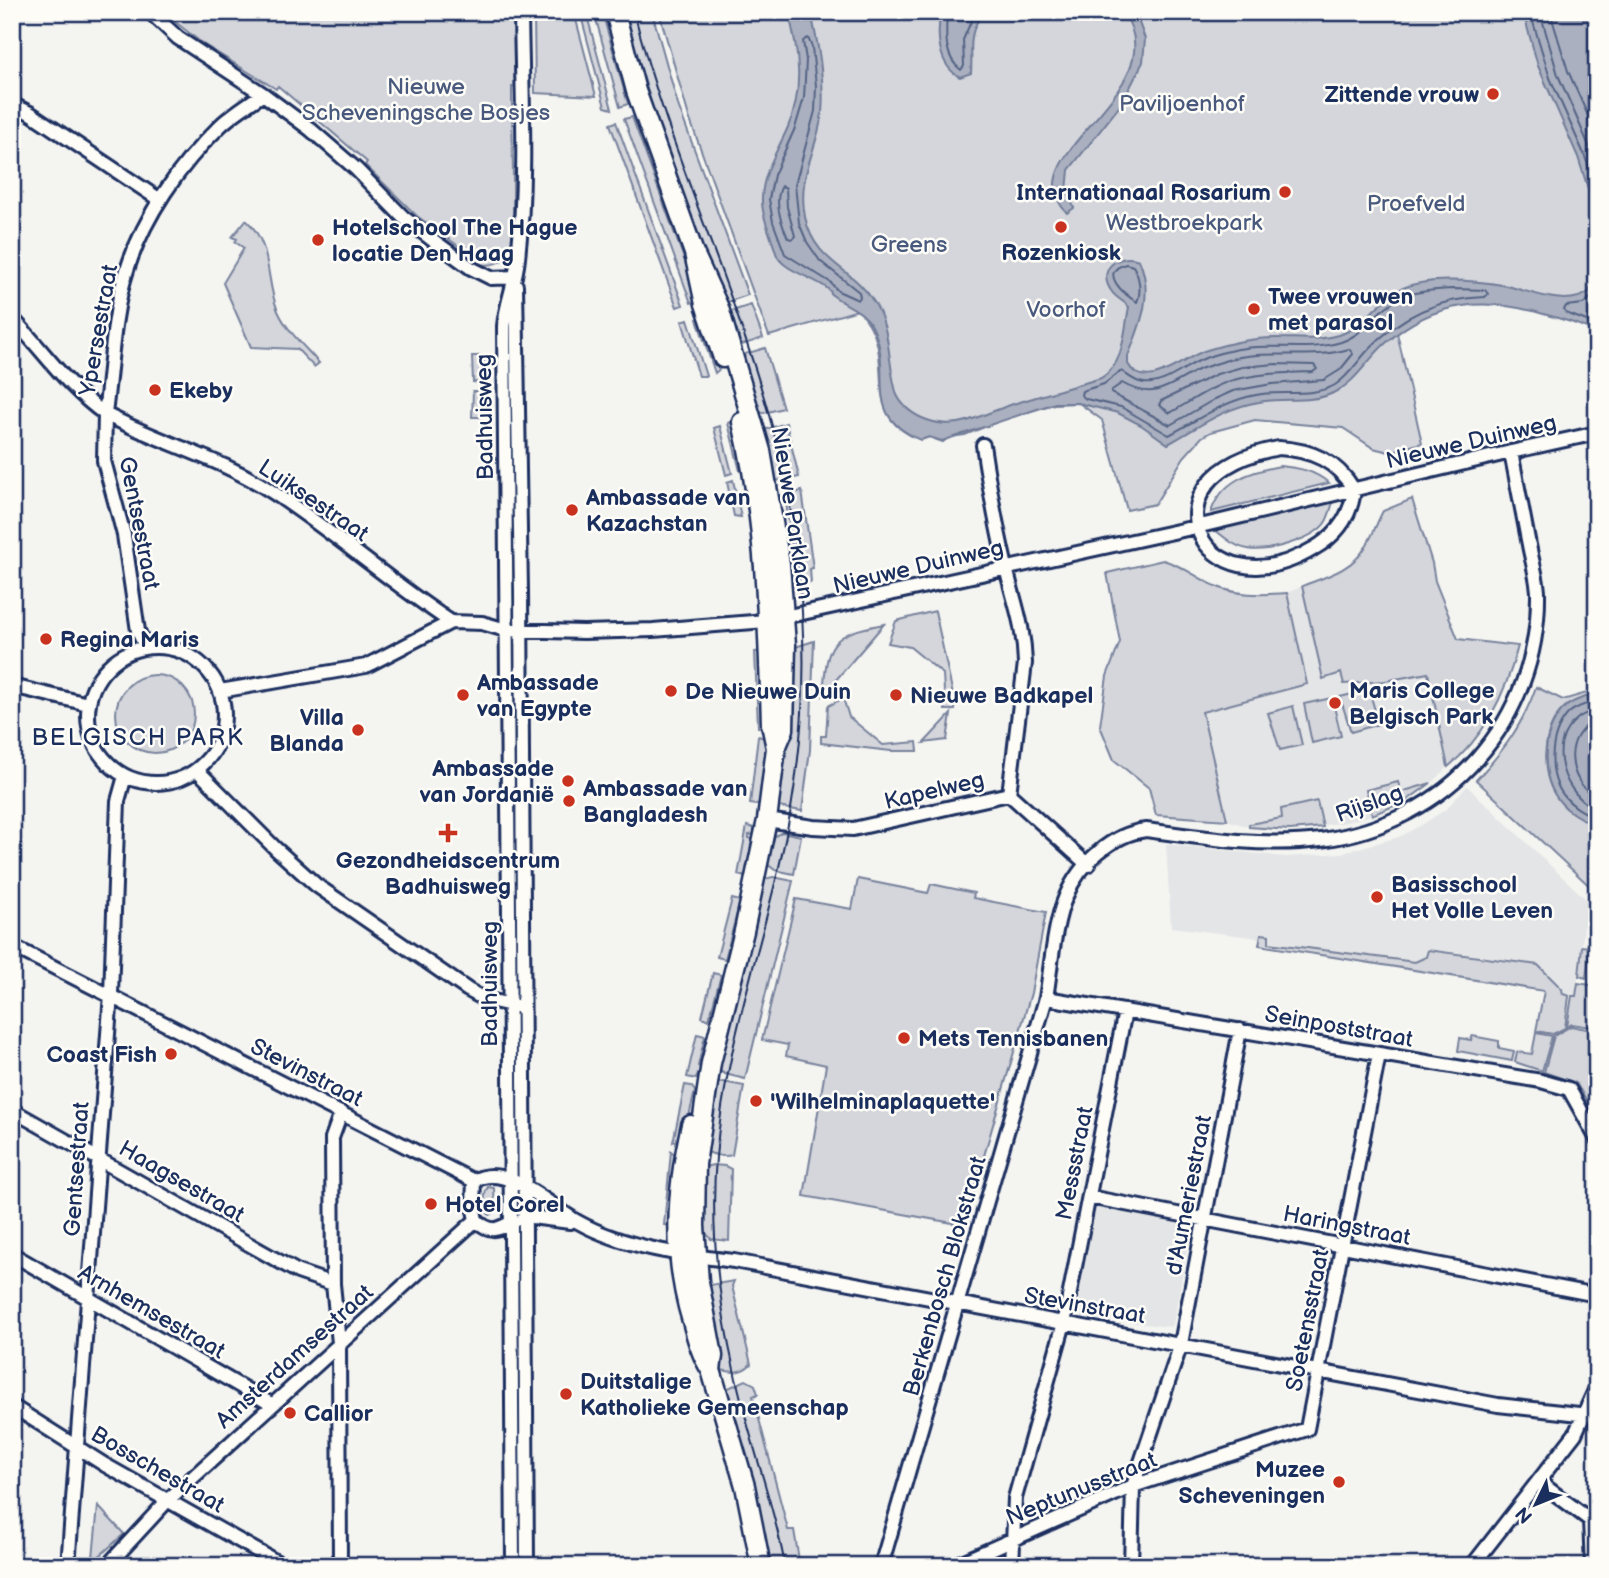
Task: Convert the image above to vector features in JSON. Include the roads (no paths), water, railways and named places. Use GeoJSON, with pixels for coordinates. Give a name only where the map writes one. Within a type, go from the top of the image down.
{"type":"FeatureCollection","features":[{"type":"Feature","properties":{"kind":"main road","name":"Nieuwe Parklaan"},"geometry":{"type":"LineString","coordinates":[[615,12],[636,91],[694,253],[719,308],[761,451],[775,527],[775,619],[785,708],[784,729],[776,748],[767,820],[705,1097],[696,1164],[695,1226],[701,1294],[713,1356],[711,1370]]}},
{"type":"Feature","properties":{"kind":"main road","name":"Nieuwe Parklaan"},"geometry":{"type":"LineString","coordinates":[[705,1097],[692,1122],[683,1159],[679,1190],[679,1253],[685,1297],[703,1357],[711,1370],[744,1486],[761,1566]]}},
{"type":"Feature","properties":{"kind":"street"},"geometry":{"type":"LineString","coordinates":[[150,12],[178,38],[263,94],[310,129],[356,169],[403,217],[434,242],[471,268],[491,278],[515,277]]}},
{"type":"Feature","properties":{"kind":"street","name":"Badhuisweg"},"geometry":{"type":"LineString","coordinates":[[513,1566],[509,1124],[516,1007],[521,631],[518,324],[515,277],[522,206],[521,12]]}},
{"type":"Feature","properties":{"kind":"street","name":"Ypersestraat"},"geometry":{"type":"LineString","coordinates":[[105,414],[126,272],[143,227],[160,200],[220,125],[263,94]]}},
{"type":"Feature","properties":{"kind":"street"},"geometry":{"type":"LineString","coordinates":[[12,104],[30,113],[160,200]]}},
{"type":"Feature","properties":{"kind":"street","name":"Badhuisweg"},"geometry":{"type":"LineString","coordinates":[[515,277],[506,304],[504,326],[506,630],[516,1007],[524,1186],[527,1566]]}},
{"type":"Feature","properties":{"kind":"street"},"geometry":{"type":"LineString","coordinates":[[12,318],[78,393],[105,414]]}},
{"type":"Feature","properties":{"kind":"street","name":"Luiksestraat"},"geometry":{"type":"LineString","coordinates":[[105,414],[135,430],[208,457],[273,492],[451,622]]}},
{"type":"Feature","properties":{"kind":"street","name":"Gentsestraat"},"geometry":{"type":"LineString","coordinates":[[105,414],[104,461],[124,535],[138,631],[145,646]]}},
{"type":"Feature","properties":{"kind":"street","name":"Nieuwe Duinweg"},"geometry":{"type":"LineString","coordinates":[[451,622],[460,620],[521,631],[653,630],[775,619],[1196,527],[1597,433]]}},
{"type":"Feature","properties":{"kind":"street","name":"Kapelweg"},"geometry":{"type":"LineString","coordinates":[[767,820],[853,830],[1009,794],[1025,663],[1025,642],[1020,612],[1006,567],[983,445]]}},
{"type":"Feature","properties":{"kind":"street"},"geometry":{"type":"LineString","coordinates":[[1279,448],[1314,453],[1337,468],[1354,490],[1352,508],[1334,532],[1317,547],[1286,561],[1266,566],[1234,563],[1210,551],[1196,527],[1198,499],[1211,481],[1235,462],[1265,450],[1279,448]]}},
{"type":"Feature","properties":{"kind":"street","name":"Rijslag"},"geometry":{"type":"LineString","coordinates":[[1046,998],[1064,899],[1088,865],[1115,839],[1132,831],[1146,830],[1264,843],[1289,843],[1353,834],[1413,811],[1465,773],[1493,741],[1511,711],[1536,635],[1538,590],[1511,452]]}},
{"type":"Feature","properties":{"kind":"street"},"geometry":{"type":"LineString","coordinates":[[220,691],[366,666],[451,622]]}},
{"type":"Feature","properties":{"kind":"street"},"geometry":{"type":"LineString","coordinates":[[145,646],[166,647],[185,653],[208,670],[220,691],[224,712],[222,734],[213,753],[197,770],[177,780],[148,783],[125,776],[104,761],[94,745],[88,725],[88,704],[95,682],[106,667],[126,652],[145,646]]}},
{"type":"Feature","properties":{"kind":"street"},"geometry":{"type":"LineString","coordinates":[[12,686],[88,704]]}},
{"type":"Feature","properties":{"kind":"street"},"geometry":{"type":"LineString","coordinates":[[197,770],[276,849],[316,884],[468,990],[484,999],[516,1007]]}},
{"type":"Feature","properties":{"kind":"street","name":"Gentsestraat"},"geometry":{"type":"LineString","coordinates":[[68,1566],[111,994],[118,800],[125,776]]}},
{"type":"Feature","properties":{"kind":"street"},"geometry":{"type":"LineString","coordinates":[[1009,794],[1088,865]]}},
{"type":"Feature","properties":{"kind":"street","name":"Stevinstraat"},"geometry":{"type":"LineString","coordinates":[[12,946],[111,994],[474,1181],[482,1176],[494,1175],[524,1186],[581,1224]]}},
{"type":"Feature","properties":{"kind":"street","name":"Seinpoststraat"},"geometry":{"type":"LineString","coordinates":[[1046,998],[1541,1081],[1569,1089],[1597,1139]]}},
{"type":"Feature","properties":{"kind":"street","name":"Berkenbosch Blokstraat"},"geometry":{"type":"LineString","coordinates":[[881,1566],[1046,998]]}},
{"type":"Feature","properties":{"kind":"street","name":"Messstraat"},"geometry":{"type":"LineString","coordinates":[[1012,1566],[1015,1498],[1064,1323],[1125,1011]]}},
{"type":"Feature","properties":{"kind":"street","name":"d'Aumeriestraat"},"geometry":{"type":"LineString","coordinates":[[1131,1566],[1133,1486],[1181,1345],[1240,1030]]}},
{"type":"Feature","properties":{"kind":"street","name":"Soetensstraat"},"geometry":{"type":"LineString","coordinates":[[1307,1429],[1380,1054]]}},
{"type":"Feature","properties":{"kind":"street","name":"Haagsestraat"},"geometry":{"type":"LineString","coordinates":[[12,1110],[298,1272],[334,1284]]}},
{"type":"Feature","properties":{"kind":"street"},"geometry":{"type":"LineString","coordinates":[[340,1566],[339,1343],[334,1284],[331,1138],[341,1113]]}},
{"type":"Feature","properties":{"kind":"street"},"geometry":{"type":"LineString","coordinates":[[474,1181],[472,1205],[476,1220],[485,1228],[497,1230],[524,1216]]}},
{"type":"Feature","properties":{"kind":"street","name":"Haringstraat"},"geometry":{"type":"LineString","coordinates":[[1089,1197],[1597,1295]]}},
{"type":"Feature","properties":{"kind":"street","name":"Stevinstraat"},"geometry":{"type":"LineString","coordinates":[[524,1216],[581,1224],[660,1251],[958,1303],[1498,1405],[1590,1415]]}},
{"type":"Feature","properties":{"kind":"street","name":"Amsterdamsestraat"},"geometry":{"type":"LineString","coordinates":[[107,1566],[168,1500],[476,1220]]}},
{"type":"Feature","properties":{"kind":"street","name":"Arnhemsestraat"},"geometry":{"type":"LineString","coordinates":[[12,1254],[271,1404]]}},
{"type":"Feature","properties":{"kind":"street"},"geometry":{"type":"LineString","coordinates":[[1472,1566],[1590,1415],[1597,1386]]}},
{"type":"Feature","properties":{"kind":"street","name":"Bosschestraat"},"geometry":{"type":"LineString","coordinates":[[12,1406],[105,1465],[284,1566]]}},
{"type":"Feature","properties":{"kind":"street","name":"Neptunusstraat"},"geometry":{"type":"LineString","coordinates":[[953,1566],[1013,1537],[1133,1486],[1307,1429]]}},
{"type":"Feature","properties":{"kind":"street"},"geometry":{"type":"LineString","coordinates":[[1538,1481],[1593,1519],[1592,1566]]}},
{"type":"Feature","properties":{"kind":"water"},"geometry":{"type":"Polygon","coordinates":[[[788,12],[811,12],[822,74],[820,127],[806,176],[803,202],[810,233],[826,255],[856,281],[874,302],[887,336],[897,395],[909,410],[927,420],[947,424],[967,421],[1016,403],[1101,378],[1109,372],[1122,347],[1129,307],[1112,292],[1106,277],[1111,265],[1123,259],[1139,260],[1143,272],[1146,296],[1128,364],[1135,373],[1144,376],[1166,371],[1198,354],[1234,342],[1262,338],[1316,339],[1338,335],[1362,322],[1397,291],[1434,281],[1490,283],[1547,297],[1569,299],[1589,292],[1597,268],[1597,333],[1572,322],[1525,309],[1462,306],[1443,310],[1405,328],[1380,348],[1355,377],[1333,393],[1316,398],[1268,401],[1235,408],[1168,444],[1118,413],[1078,403],[1055,403],[942,441],[929,437],[921,440],[902,430],[890,418],[884,405],[881,360],[872,326],[860,312],[832,295],[828,289],[784,264],[776,253],[767,227],[762,204],[763,188],[793,113],[798,84],[797,55],[788,12]]]}},
{"type":"Feature","properties":{"kind":"water"},"geometry":{"type":"Polygon","coordinates":[[[941,12],[983,12],[972,35],[971,73],[960,77],[947,65],[943,57],[939,39],[941,12]]]}},
{"type":"Feature","properties":{"kind":"water"},"geometry":{"type":"Polygon","coordinates":[[[1123,12],[1135,12],[1145,39],[1143,62],[1122,103],[1069,170],[1067,191],[1074,208],[1067,213],[1055,191],[1059,168],[1115,95],[1130,69],[1134,41],[1123,12]]]}},
{"type":"Feature","properties":{"kind":"water"},"geometry":{"type":"Polygon","coordinates":[[[1523,12],[1597,12],[1597,217],[1578,157],[1538,66],[1523,12]]]}},
{"type":"Feature","properties":{"kind":"water"},"geometry":{"type":"Polygon","coordinates":[[[1597,694],[1597,827],[1573,814],[1561,803],[1549,782],[1546,756],[1550,731],[1562,710],[1573,702],[1597,694]]]}},
{"type":"Feature","properties":{"kind":"tram line"},"geometry":{"type":"LineString","coordinates":[[634,12],[682,164],[754,364],[787,488],[798,562],[803,676],[800,741],[792,804],[779,867],[733,1047],[720,1120],[714,1189],[719,1285],[729,1348],[785,1566]]}},
{"type":"Feature","properties":{"kind":"place","name":"Zittende vrouw"},"geometry":{"type":"Point","coordinates":[1493,94]}},
{"type":"Feature","properties":{"kind":"place","name":"Internationaal Rosarium"},"geometry":{"type":"Point","coordinates":[1285,192]}},
{"type":"Feature","properties":{"kind":"place","name":"Rozenkiosk"},"geometry":{"type":"Point","coordinates":[1061,227]}},
{"type":"Feature","properties":{"kind":"place","name":"Hotelschool The Hague locatie Den Haag"},"geometry":{"type":"Point","coordinates":[318,240]}},
{"type":"Feature","properties":{"kind":"place","name":"Twee vrouwen met parasol"},"geometry":{"type":"Point","coordinates":[1254,309]}},
{"type":"Feature","properties":{"kind":"place","name":"Ekeby"},"geometry":{"type":"Point","coordinates":[155,390]}},
{"type":"Feature","properties":{"kind":"place","name":"Ambassade van Kazachstan"},"geometry":{"type":"Point","coordinates":[572,510]}},
{"type":"Feature","properties":{"kind":"place","name":"Regina Maris"},"geometry":{"type":"Point","coordinates":[46,639]}},
{"type":"Feature","properties":{"kind":"place","name":"De Nieuwe Duin"},"geometry":{"type":"Point","coordinates":[671,691]}},
{"type":"Feature","properties":{"kind":"place","name":"Ambassade van Egypte"},"geometry":{"type":"Point","coordinates":[463,695]}},
{"type":"Feature","properties":{"kind":"place","name":"Nieuwe Badkapel"},"geometry":{"type":"Point","coordinates":[896,695]}},
{"type":"Feature","properties":{"kind":"place","name":"Maris College Belgisch Park"},"geometry":{"type":"Point","coordinates":[1335,703]}},
{"type":"Feature","properties":{"kind":"place","name":"Villa Blanda"},"geometry":{"type":"Point","coordinates":[358,730]}},
{"type":"Feature","properties":{"kind":"place","name":"Ambassade van Jordanië"},"geometry":{"type":"Point","coordinates":[568,781]}},
{"type":"Feature","properties":{"kind":"place","name":"Ambassade van Bangladesh"},"geometry":{"type":"Point","coordinates":[569,801]}},
{"type":"Feature","properties":{"kind":"place","name":"Gezondheidscentrum Badhuisweg"},"geometry":{"type":"Point","coordinates":[448,833]}},
{"type":"Feature","properties":{"kind":"place","name":"Basisschool Het Volle Leven"},"geometry":{"type":"Point","coordinates":[1377,897]}},
{"type":"Feature","properties":{"kind":"place","name":"Mets Tennisbanen"},"geometry":{"type":"Point","coordinates":[904,1038]}},
{"type":"Feature","properties":{"kind":"place","name":"Coast Fish"},"geometry":{"type":"Point","coordinates":[171,1054]}},
{"type":"Feature","properties":{"kind":"place","name":"'Wilhelminaplaquette'"},"geometry":{"type":"Point","coordinates":[756,1101]}},
{"type":"Feature","properties":{"kind":"place","name":"Hotel Corel"},"geometry":{"type":"Point","coordinates":[431,1204]}},
{"type":"Feature","properties":{"kind":"place","name":"Duitstalige Katholieke Gemeenschap"},"geometry":{"type":"Point","coordinates":[566,1394]}},
{"type":"Feature","properties":{"kind":"place","name":"Callior"},"geometry":{"type":"Point","coordinates":[290,1413]}},
{"type":"Feature","properties":{"kind":"place","name":"Muzee Scheveningen"},"geometry":{"type":"Point","coordinates":[1339,1482]}},
{"type":"Feature","properties":{"kind":"district","name":"BELGISCH PARK"},"geometry":{"type":"Point","coordinates":[138,737]}},
{"type":"Feature","properties":{"kind":"park label","name":"Nieuwe Scheveningsche Bosjes"},"geometry":{"type":"Point","coordinates":[426,99]}},
{"type":"Feature","properties":{"kind":"park label","name":"Paviljoenhof"},"geometry":{"type":"Point","coordinates":[1182,103]}},
{"type":"Feature","properties":{"kind":"park label","name":"Proefveld"},"geometry":{"type":"Point","coordinates":[1416,203]}},
{"type":"Feature","properties":{"kind":"park label","name":"Westbroekpark"},"geometry":{"type":"Point","coordinates":[1184,222]}},
{"type":"Feature","properties":{"kind":"park label","name":"Greens"},"geometry":{"type":"Point","coordinates":[909,244]}},
{"type":"Feature","properties":{"kind":"park label","name":"Voorhof"},"geometry":{"type":"Point","coordinates":[1066,309]}}]}
